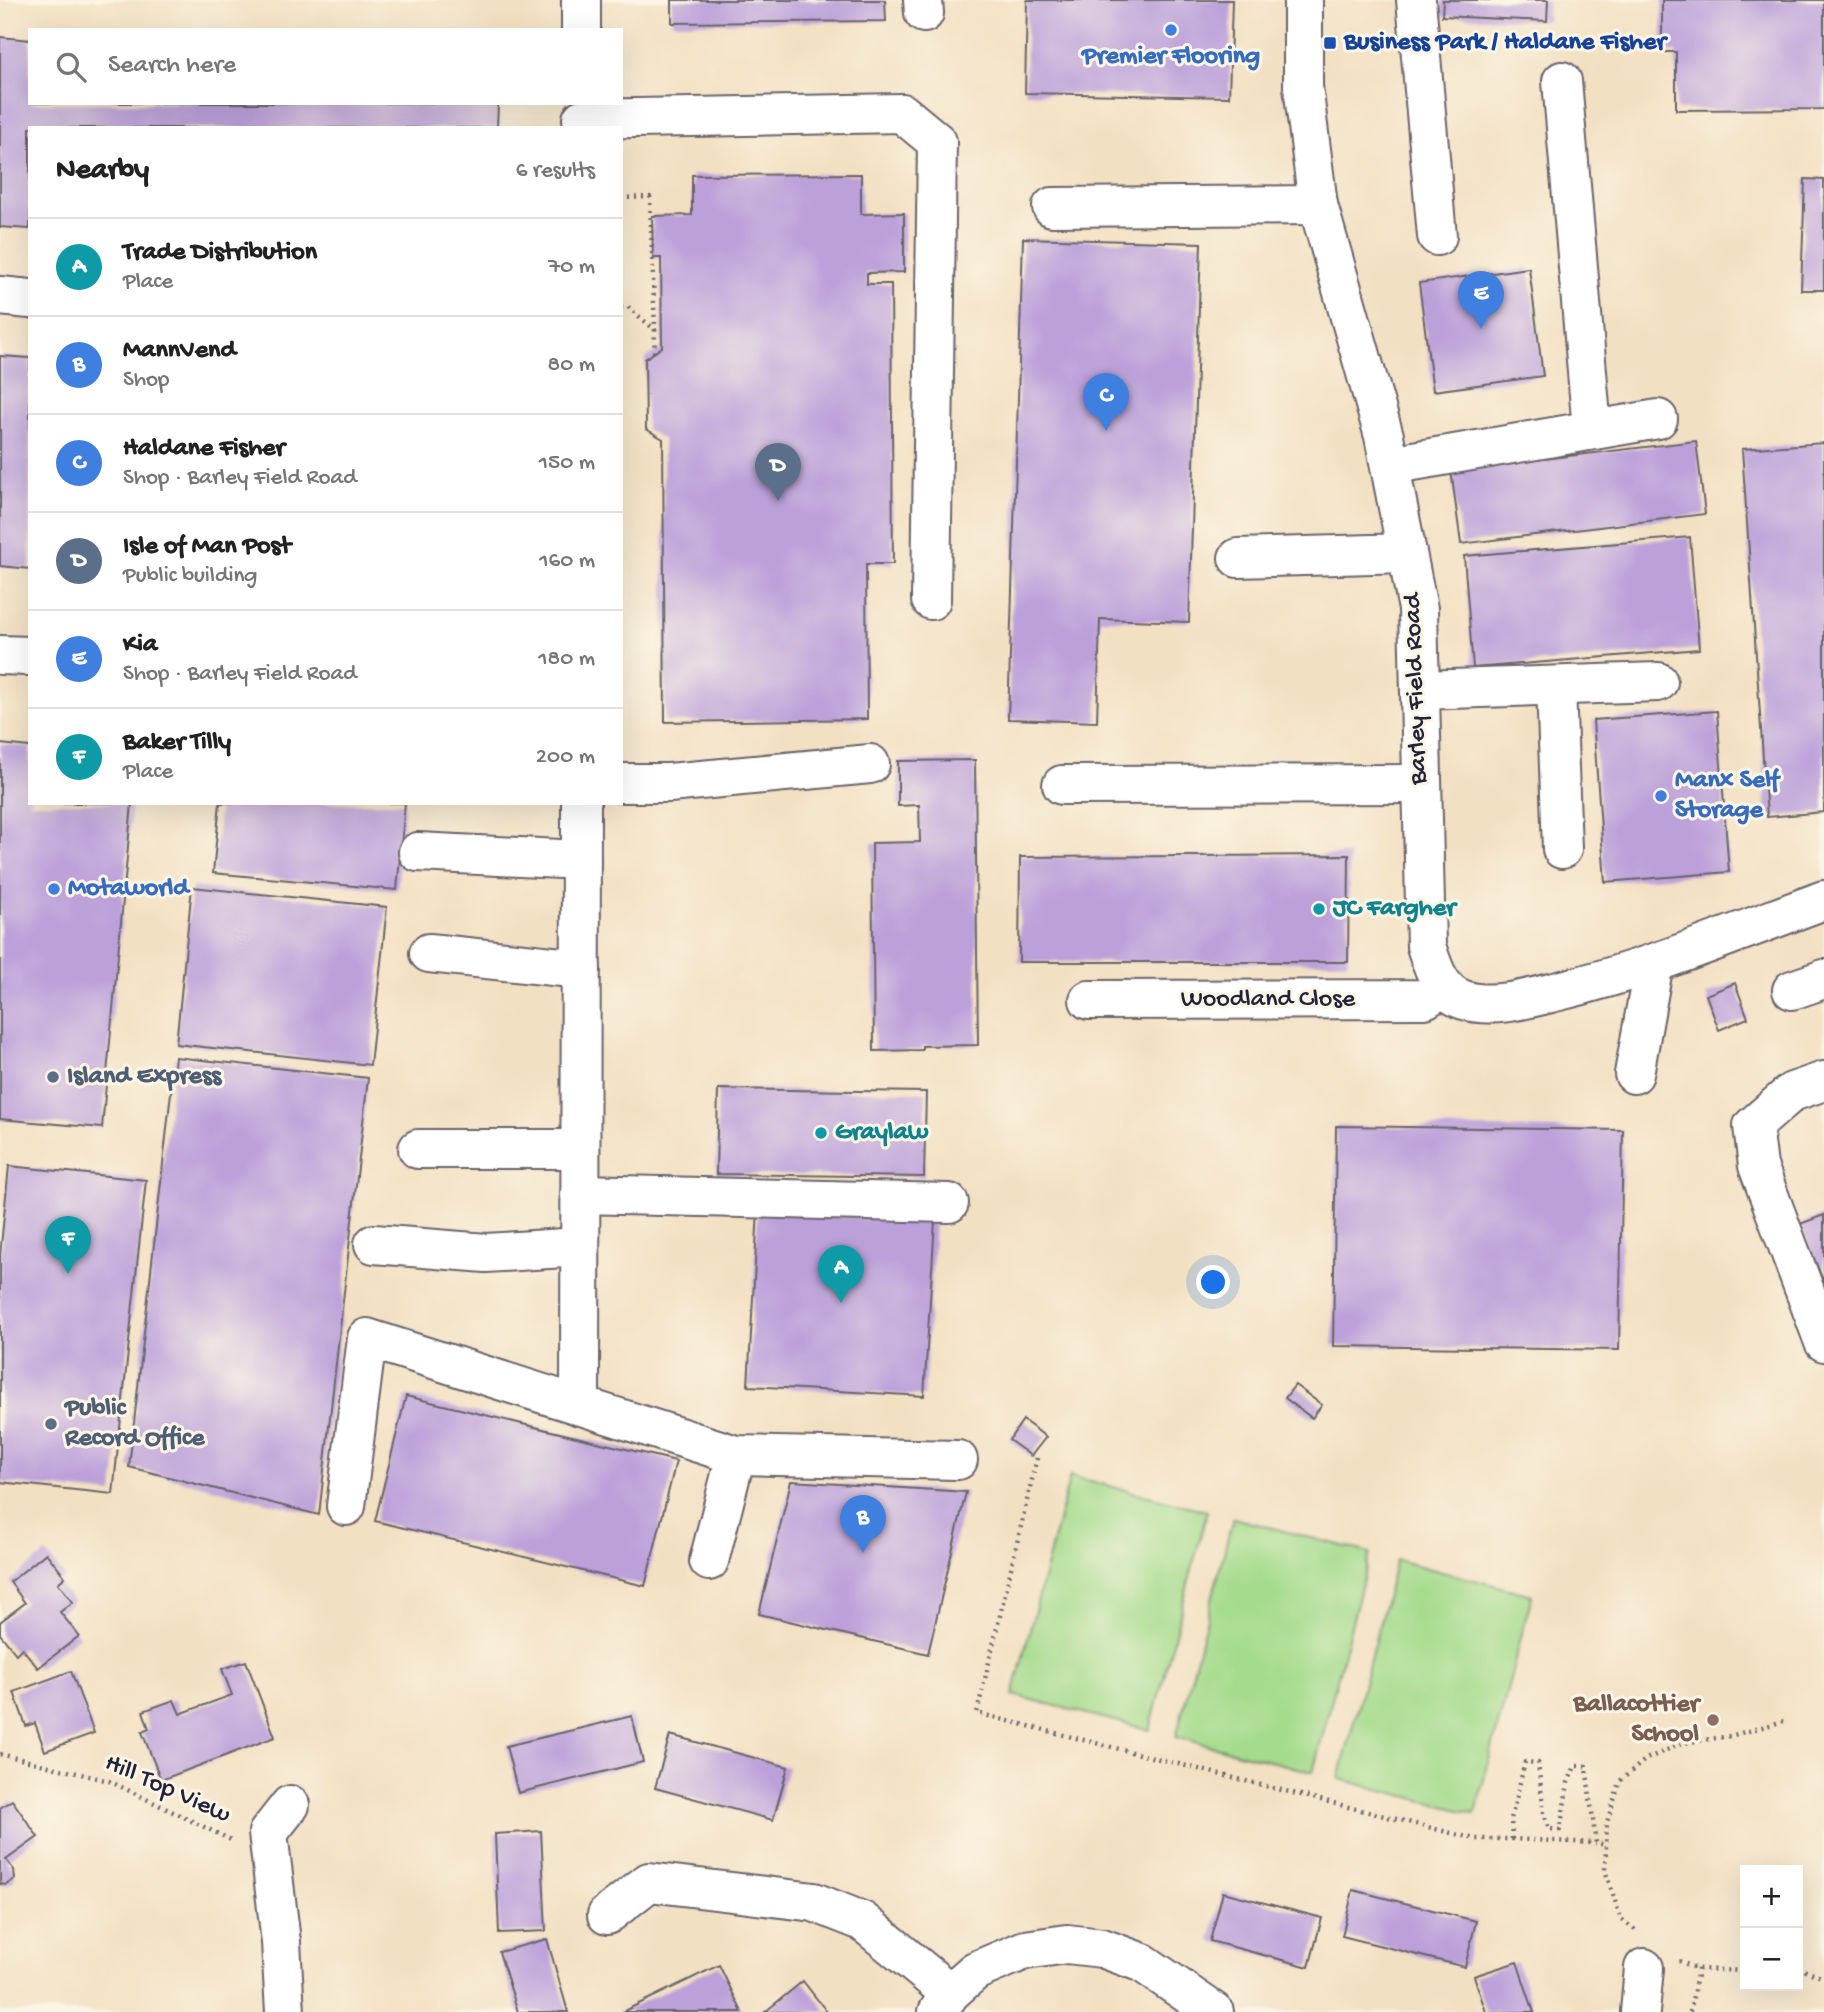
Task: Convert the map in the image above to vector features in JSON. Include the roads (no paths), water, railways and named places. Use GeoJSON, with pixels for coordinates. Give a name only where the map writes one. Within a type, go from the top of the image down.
{"type":"FeatureCollection","features":[{"type":"Feature","properties":{"kind":"street"},"geometry":{"type":"LineString","coordinates":[[581,0],[581,28]]}},
{"type":"Feature","properties":{"kind":"street","name":"Barley Field Road"},"geometry":{"type":"LineString","coordinates":[[1303,0],[1303,86],[1318,205],[1384,436],[1418,609],[1426,946],[1433,968],[1444,988]]}},
{"type":"Feature","properties":{"kind":"street"},"geometry":{"type":"LineString","coordinates":[[1416,0],[1437,236]]}},
{"type":"Feature","properties":{"kind":"street"},"geometry":{"type":"LineString","coordinates":[[1562,81],[1592,430]]}},
{"type":"Feature","properties":{"kind":"street"},"geometry":{"type":"LineString","coordinates":[[582,117],[902,113],[937,142],[931,600]]}},
{"type":"Feature","properties":{"kind":"street"},"geometry":{"type":"LineString","coordinates":[[1052,207],[1318,205]]}},
{"type":"Feature","properties":{"kind":"street"},"geometry":{"type":"LineString","coordinates":[[0,296],[28,299]]}},
{"type":"Feature","properties":{"kind":"street"},"geometry":{"type":"LineString","coordinates":[[1390,465],[1658,419]]}},
{"type":"Feature","properties":{"kind":"street"},"geometry":{"type":"LineString","coordinates":[[1238,558],[1407,553]]}},
{"type":"Feature","properties":{"kind":"street"},"geometry":{"type":"LineString","coordinates":[[0,654],[28,656]]}},
{"type":"Feature","properties":{"kind":"street"},"geometry":{"type":"LineString","coordinates":[[1420,690],[1658,682]]}},
{"type":"Feature","properties":{"kind":"street"},"geometry":{"type":"LineString","coordinates":[[1556,686],[1562,849]]}},
{"type":"Feature","properties":{"kind":"street"},"geometry":{"type":"LineString","coordinates":[[623,783],[669,783],[870,764]]}},
{"type":"Feature","properties":{"kind":"street"},"geometry":{"type":"LineString","coordinates":[[1062,785],[1422,783]]}},
{"type":"Feature","properties":{"kind":"street"},"geometry":{"type":"LineString","coordinates":[[580,1406],[581,805]]}},
{"type":"Feature","properties":{"kind":"street"},"geometry":{"type":"LineString","coordinates":[[418,852],[581,860]]}},
{"type":"Feature","properties":{"kind":"street"},"geometry":{"type":"LineString","coordinates":[[1444,988],[1463,1000],[1490,1003],[1524,999],[1597,982],[1824,900]]}},
{"type":"Feature","properties":{"kind":"street"},"geometry":{"type":"LineString","coordinates":[[429,953],[581,969]]}},
{"type":"Feature","properties":{"kind":"street"},"geometry":{"type":"LineString","coordinates":[[1634,1074],[1654,963]]}},
{"type":"Feature","properties":{"kind":"street","name":"Woodland Close"},"geometry":{"type":"LineString","coordinates":[[1089,1000],[1425,999],[1444,988]]}},
{"type":"Feature","properties":{"kind":"street"},"geometry":{"type":"LineString","coordinates":[[1824,1081],[1792,1092],[1753,1126],[1758,1166],[1824,1342]]}},
{"type":"Feature","properties":{"kind":"street"},"geometry":{"type":"LineString","coordinates":[[418,1149],[580,1149]]}},
{"type":"Feature","properties":{"kind":"street"},"geometry":{"type":"LineString","coordinates":[[580,1194],[949,1203]]}},
{"type":"Feature","properties":{"kind":"street"},"geometry":{"type":"LineString","coordinates":[[374,1244],[486,1253],[580,1247]]}},
{"type":"Feature","properties":{"kind":"street"},"geometry":{"type":"LineString","coordinates":[[346,1506],[367,1338],[736,1455],[958,1460]]}},
{"type":"Feature","properties":{"kind":"street"},"geometry":{"type":"LineString","coordinates":[[709,1560],[736,1455]]}},
{"type":"Feature","properties":{"kind":"street"},"geometry":{"type":"LineString","coordinates":[[265,1827],[281,1942],[285,2012]]}},
{"type":"Feature","properties":{"kind":"street"},"geometry":{"type":"LineString","coordinates":[[607,1915],[636,1873],[814,1902],[862,1922],[944,2003],[975,1971],[1025,1950],[1067,1944],[1102,1948],[1143,1963],[1214,2012]]}},
{"type":"Feature","properties":{"kind":"street"},"geometry":{"type":"LineString","coordinates":[[1640,2012],[1651,1952]]}},
{"type":"Feature","properties":{"kind":"place","name":"Premier Flooring"},"geometry":{"type":"Point","coordinates":[1171,30]}},
{"type":"Feature","properties":{"kind":"place","name":"Business Park / Haldane Fisher"},"geometry":{"type":"Point","coordinates":[1330,43]}},
{"type":"Feature","properties":{"kind":"place","name":"Kia"},"geometry":{"type":"Point","coordinates":[1481,329]}},
{"type":"Feature","properties":{"kind":"place","name":"Haldane Fisher"},"geometry":{"type":"Point","coordinates":[1106,431]}},
{"type":"Feature","properties":{"kind":"place","name":"Isle of Man Post"},"geometry":{"type":"Point","coordinates":[778,501]}},
{"type":"Feature","properties":{"kind":"place","name":"Manx Self Storage"},"geometry":{"type":"Point","coordinates":[1661,796]}},
{"type":"Feature","properties":{"kind":"place","name":"Motaworld"},"geometry":{"type":"Point","coordinates":[54,889]}},
{"type":"Feature","properties":{"kind":"place","name":"JC Fargher"},"geometry":{"type":"Point","coordinates":[1319,909]}},
{"type":"Feature","properties":{"kind":"place","name":"Island Express"},"geometry":{"type":"Point","coordinates":[53,1077]}},
{"type":"Feature","properties":{"kind":"place","name":"Graylaw"},"geometry":{"type":"Point","coordinates":[821,1133]}},
{"type":"Feature","properties":{"kind":"place","name":"Baker Tilly"},"geometry":{"type":"Point","coordinates":[68,1274]}},
{"type":"Feature","properties":{"kind":"place","name":"Trade Distribution"},"geometry":{"type":"Point","coordinates":[841,1303]}},
{"type":"Feature","properties":{"kind":"place","name":"Public Record Office"},"geometry":{"type":"Point","coordinates":[51,1424]}},
{"type":"Feature","properties":{"kind":"place","name":"MannVend"},"geometry":{"type":"Point","coordinates":[863,1553]}},
{"type":"Feature","properties":{"kind":"place","name":"Ballacottier School"},"geometry":{"type":"Point","coordinates":[1713,1720]}}]}
